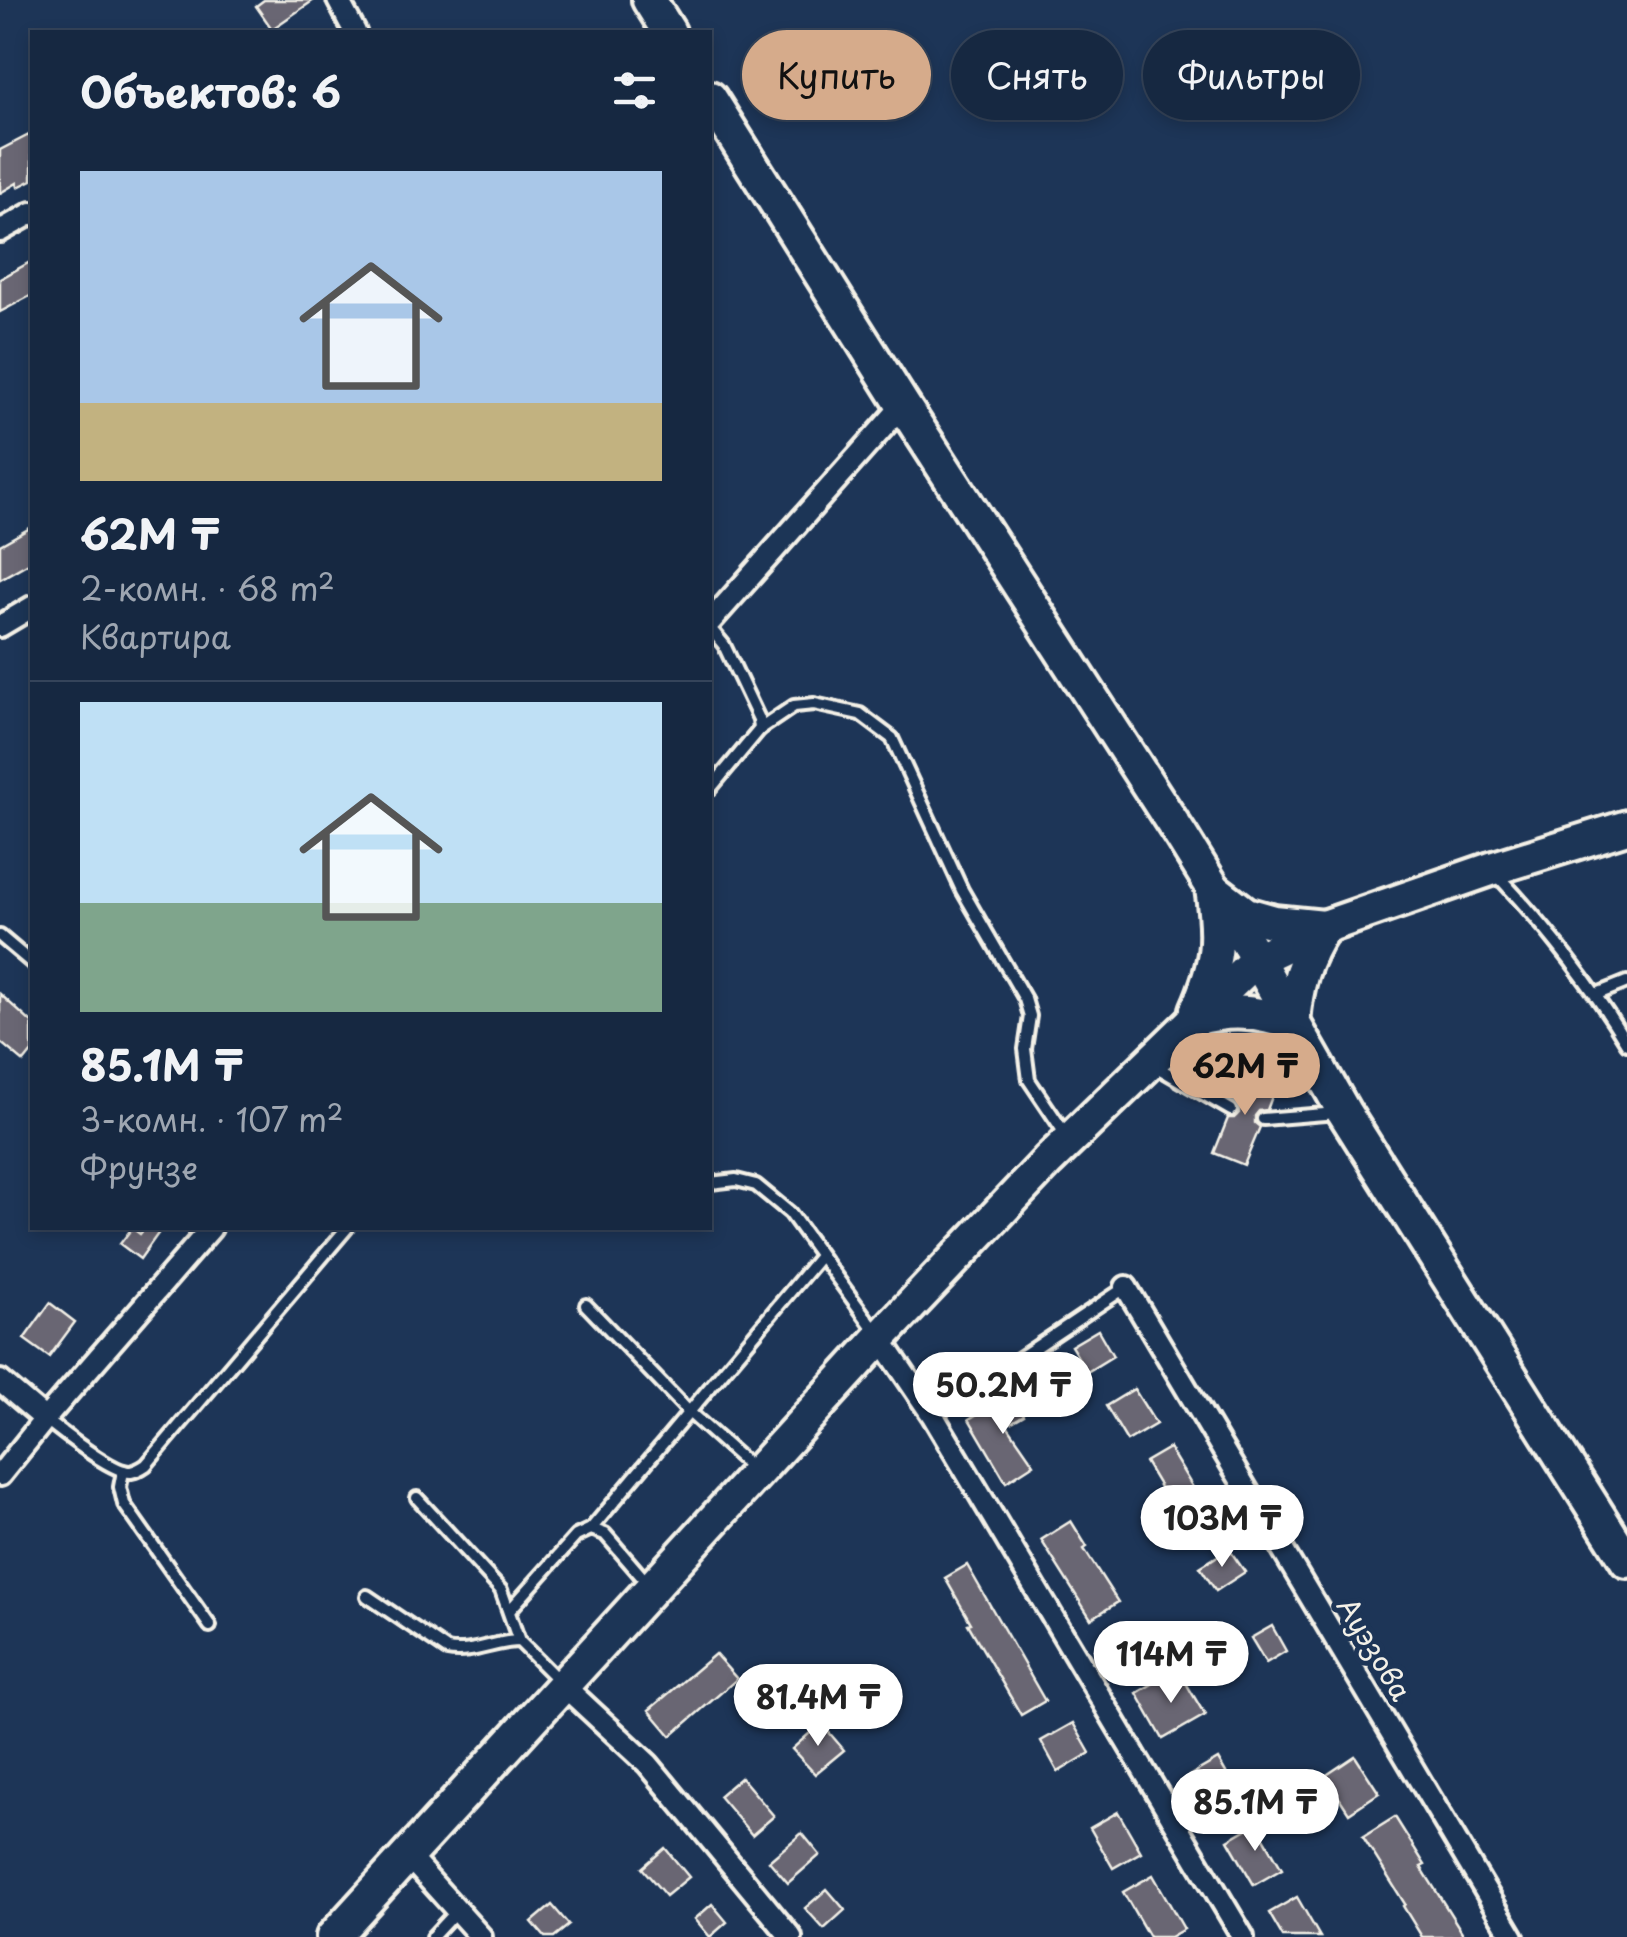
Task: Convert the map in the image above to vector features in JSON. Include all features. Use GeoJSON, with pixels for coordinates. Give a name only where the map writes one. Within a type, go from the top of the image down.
{"type":"FeatureCollection","features":[{"type":"Feature","properties":{"kind":"main road"},"geometry":{"type":"LineString","coordinates":[[648,0],[668,30]]}},
{"type":"Feature","properties":{"kind":"main road"},"geometry":{"type":"LineString","coordinates":[[712,101],[1257,959],[1344,1112],[1627,1561]]}},
{"type":"Feature","properties":{"kind":"main road"},"geometry":{"type":"LineString","coordinates":[[334,1937],[880,1338],[1070,1140],[1257,959],[1324,928],[1491,869],[1627,827]]}},
{"type":"Feature","properties":{"kind":"main road"},"geometry":{"type":"LineString","coordinates":[[1212,888],[1246,914],[1324,928]]}},
{"type":"Feature","properties":{"kind":"main road"},"geometry":{"type":"LineString","coordinates":[[1193,1020],[1212,976],[1217,950],[1212,888]]}},
{"type":"Feature","properties":{"kind":"main road"},"geometry":{"type":"LineString","coordinates":[[1293,1023],[1307,953],[1324,928]]}},
{"type":"Feature","properties":{"kind":"main road"},"geometry":{"type":"LineString","coordinates":[[1193,1020],[1223,1011],[1248,1012],[1293,1023]]}},
{"type":"Feature","properties":{"kind":"street"},"geometry":{"type":"LineString","coordinates":[[338,0],[353,30]]}},
{"type":"Feature","properties":{"kind":"street"},"geometry":{"type":"LineString","coordinates":[[0,232],[30,214]]}},
{"type":"Feature","properties":{"kind":"street"},"geometry":{"type":"LineString","coordinates":[[712,623],[904,406]]}},
{"type":"Feature","properties":{"kind":"street"},"geometry":{"type":"LineString","coordinates":[[0,626],[30,609]]}},
{"type":"Feature","properties":{"kind":"street"},"geometry":{"type":"LineString","coordinates":[[0,1475],[210,1230]]}},
{"type":"Feature","properties":{"kind":"street","name":"Ауэзова"},"geometry":{"type":"LineString","coordinates":[[1126,1287],[1514,1937]]}},
{"type":"Feature","properties":{"kind":"street"},"geometry":{"type":"LineString","coordinates":[[880,1338],[933,1416],[1243,1937]]}},
{"type":"Feature","properties":{"kind":"street"},"geometry":{"type":"LineString","coordinates":[[0,1381],[45,1420]]}},
{"type":"Feature","properties":{"kind":"street"},"geometry":{"type":"LineString","coordinates":[[564,1686],[648,1764],[791,1937]]}},
{"type":"Feature","properties":{"kind":"street"},"geometry":{"type":"LineString","coordinates":[[408,1856],[481,1937]]}},
{"type":"Feature","properties":{"kind":"lane"},"geometry":{"type":"LineString","coordinates":[[712,628],[760,719],[760,729]]}},
{"type":"Feature","properties":{"kind":"lane"},"geometry":{"type":"LineString","coordinates":[[712,787],[760,729],[794,706],[814,704],[860,714],[892,738],[962,890],[1025,999],[1030,1016],[1025,1049],[1029,1080],[1070,1140]]}},
{"type":"Feature","properties":{"kind":"lane"},"geometry":{"type":"LineString","coordinates":[[1491,869],[1538,918],[1597,994],[1627,1044]]}},
{"type":"Feature","properties":{"kind":"lane"},"geometry":{"type":"LineString","coordinates":[[0,936],[30,961]]}},
{"type":"Feature","properties":{"kind":"lane"},"geometry":{"type":"LineString","coordinates":[[1597,994],[1627,982]]}},
{"type":"Feature","properties":{"kind":"lane"},"geometry":{"type":"LineString","coordinates":[[1150,1063],[1231,1110]]}},
{"type":"Feature","properties":{"kind":"lane"},"geometry":{"type":"LineString","coordinates":[[1263,1119],[1344,1112]]}},
{"type":"Feature","properties":{"kind":"lane"},"geometry":{"type":"LineString","coordinates":[[712,1183],[736,1180],[756,1185],[790,1213],[880,1338]]}},
{"type":"Feature","properties":{"kind":"lane"},"geometry":{"type":"LineString","coordinates":[[45,1420],[123,1471],[135,1472],[146,1466],[345,1230]]}},
{"type":"Feature","properties":{"kind":"lane"},"geometry":{"type":"LineString","coordinates":[[510,1611],[576,1536],[591,1529],[820,1256]]}},
{"type":"Feature","properties":{"kind":"lane"},"geometry":{"type":"LineString","coordinates":[[933,1416],[1126,1287]]}},
{"type":"Feature","properties":{"kind":"lane"},"geometry":{"type":"LineString","coordinates":[[586,1305],[689,1412],[758,1473]]}},
{"type":"Feature","properties":{"kind":"lane"},"geometry":{"type":"LineString","coordinates":[[123,1471],[120,1487],[124,1504],[210,1626]]}},
{"type":"Feature","properties":{"kind":"lane"},"geometry":{"type":"LineString","coordinates":[[417,1498],[502,1590],[519,1641],[564,1686]]}},
{"type":"Feature","properties":{"kind":"lane"},"geometry":{"type":"LineString","coordinates":[[591,1529],[605,1534],[652,1589]]}},
{"type":"Feature","properties":{"kind":"lane"},"geometry":{"type":"LineString","coordinates":[[367,1596],[448,1650],[462,1653],[519,1641]]}},
{"type":"Feature","properties":{"kind":"lane"},"geometry":{"type":"LineString","coordinates":[[432,1937],[458,1909]]}},
{"type":"Feature","properties":{"kind":"building"},"geometry":{"type":"Polygon","coordinates":[[[264,0],[314,0],[272,29],[256,6],[264,0]]]}},
{"type":"Feature","properties":{"kind":"building"},"geometry":{"type":"Polygon","coordinates":[[[29,135],[30,181],[0,193],[0,150],[29,135]]]}},
{"type":"Feature","properties":{"kind":"building"},"geometry":{"type":"Polygon","coordinates":[[[30,262],[30,296],[0,312],[0,279],[30,262]]]}},
{"type":"Feature","properties":{"kind":"building"},"geometry":{"type":"Polygon","coordinates":[[[30,528],[30,562],[0,579],[0,545],[30,528]]]}},
{"type":"Feature","properties":{"kind":"building"},"geometry":{"type":"Polygon","coordinates":[[[0,994],[30,1021],[30,1054],[24,1062],[0,1042],[0,994]]]}},
{"type":"Feature","properties":{"kind":"building"},"geometry":{"type":"Polygon","coordinates":[[[1247,1071],[1277,1083],[1267,1110],[1255,1116],[1260,1127],[1244,1165],[1214,1153],[1228,1118],[1239,1113],[1234,1102],[1247,1071]]]}},
{"type":"Feature","properties":{"kind":"building"},"geometry":{"type":"Polygon","coordinates":[[[130,1230],[140,1234],[143,1230],[161,1230],[140,1259],[120,1244],[130,1230]]]}},
{"type":"Feature","properties":{"kind":"building"},"geometry":{"type":"Polygon","coordinates":[[[50,1303],[75,1322],[49,1357],[24,1339],[50,1303]]]}},
{"type":"Feature","properties":{"kind":"building"},"geometry":{"type":"Polygon","coordinates":[[[1098,1330],[1113,1356],[1087,1372],[1071,1346],[1098,1330]]]}},
{"type":"Feature","properties":{"kind":"building"},"geometry":{"type":"Polygon","coordinates":[[[1134,1389],[1156,1424],[1127,1441],[1106,1406],[1134,1389]]]}},
{"type":"Feature","properties":{"kind":"building"},"geometry":{"type":"Polygon","coordinates":[[[1012,1394],[1024,1415],[1007,1425],[1034,1464],[1006,1482],[969,1419],[1012,1394]]]}},
{"type":"Feature","properties":{"kind":"building"},"geometry":{"type":"Polygon","coordinates":[[[1169,1448],[1203,1504],[1179,1519],[1145,1462],[1169,1448]]]}},
{"type":"Feature","properties":{"kind":"building"},"geometry":{"type":"Polygon","coordinates":[[[1071,1521],[1118,1602],[1091,1619],[1041,1540],[1071,1521]]]}},
{"type":"Feature","properties":{"kind":"building"},"geometry":{"type":"Polygon","coordinates":[[[1229,1549],[1245,1572],[1216,1591],[1200,1567],[1229,1549]]]}},
{"type":"Feature","properties":{"kind":"building"},"geometry":{"type":"Polygon","coordinates":[[[967,1565],[1045,1701],[1021,1715],[945,1578],[967,1565]]]}},
{"type":"Feature","properties":{"kind":"building"},"geometry":{"type":"Polygon","coordinates":[[[1272,1626],[1286,1651],[1266,1663],[1251,1638],[1272,1626]]]}},
{"type":"Feature","properties":{"kind":"building"},"geometry":{"type":"Polygon","coordinates":[[[715,1654],[737,1679],[671,1736],[649,1710],[715,1654]]]}},
{"type":"Feature","properties":{"kind":"building"},"geometry":{"type":"Polygon","coordinates":[[[1166,1676],[1171,1685],[1183,1678],[1205,1715],[1163,1739],[1137,1693],[1166,1676]]]}},
{"type":"Feature","properties":{"kind":"building"},"geometry":{"type":"Polygon","coordinates":[[[821,1723],[844,1750],[815,1774],[792,1749],[821,1723]]]}},
{"type":"Feature","properties":{"kind":"building"},"geometry":{"type":"Polygon","coordinates":[[[1073,1723],[1090,1753],[1058,1772],[1041,1741],[1073,1723]]]}},
{"type":"Feature","properties":{"kind":"building"},"geometry":{"type":"Polygon","coordinates":[[[1355,1756],[1379,1793],[1349,1813],[1325,1776],[1355,1756]]]}},
{"type":"Feature","properties":{"kind":"building"},"geometry":{"type":"Polygon","coordinates":[[[1218,1759],[1242,1800],[1213,1817],[1189,1776],[1218,1759]]]}},
{"type":"Feature","properties":{"kind":"building"},"geometry":{"type":"Polygon","coordinates":[[[741,1777],[774,1816],[752,1835],[719,1796],[741,1777]]]}},
{"type":"Feature","properties":{"kind":"building"},"geometry":{"type":"Polygon","coordinates":[[[1118,1812],[1141,1852],[1113,1868],[1090,1828],[1118,1812]]]}},
{"type":"Feature","properties":{"kind":"building"},"geometry":{"type":"Polygon","coordinates":[[[1395,1817],[1465,1937],[1422,1937],[1403,1906],[1363,1837],[1395,1817]]]}},
{"type":"Feature","properties":{"kind":"building"},"geometry":{"type":"Polygon","coordinates":[[[1256,1824],[1282,1869],[1254,1885],[1228,1840],[1256,1824]]]}},
{"type":"Feature","properties":{"kind":"building"},"geometry":{"type":"Polygon","coordinates":[[[802,1833],[820,1855],[788,1883],[769,1861],[802,1833]]]}},
{"type":"Feature","properties":{"kind":"building"},"geometry":{"type":"Polygon","coordinates":[[[665,1848],[689,1877],[666,1896],[642,1868],[665,1848]]]}},
{"type":"Feature","properties":{"kind":"building"},"geometry":{"type":"Polygon","coordinates":[[[1153,1875],[1184,1929],[1170,1937],[1149,1937],[1123,1892],[1153,1875]]]}},
{"type":"Feature","properties":{"kind":"building"},"geometry":{"type":"Polygon","coordinates":[[[827,1889],[845,1910],[824,1929],[805,1908],[827,1889]]]}},
{"type":"Feature","properties":{"kind":"building"},"geometry":{"type":"Polygon","coordinates":[[[1297,1897],[1320,1937],[1283,1937],[1269,1913],[1297,1897]]]}},
{"type":"Feature","properties":{"kind":"building"},"geometry":{"type":"Polygon","coordinates":[[[712,1904],[727,1922],[710,1937],[695,1919],[712,1904]]]}},
{"type":"Feature","properties":{"kind":"building"},"geometry":{"type":"Polygon","coordinates":[[[552,1905],[569,1925],[554,1937],[545,1937],[532,1922],[552,1905]]]}}]}
